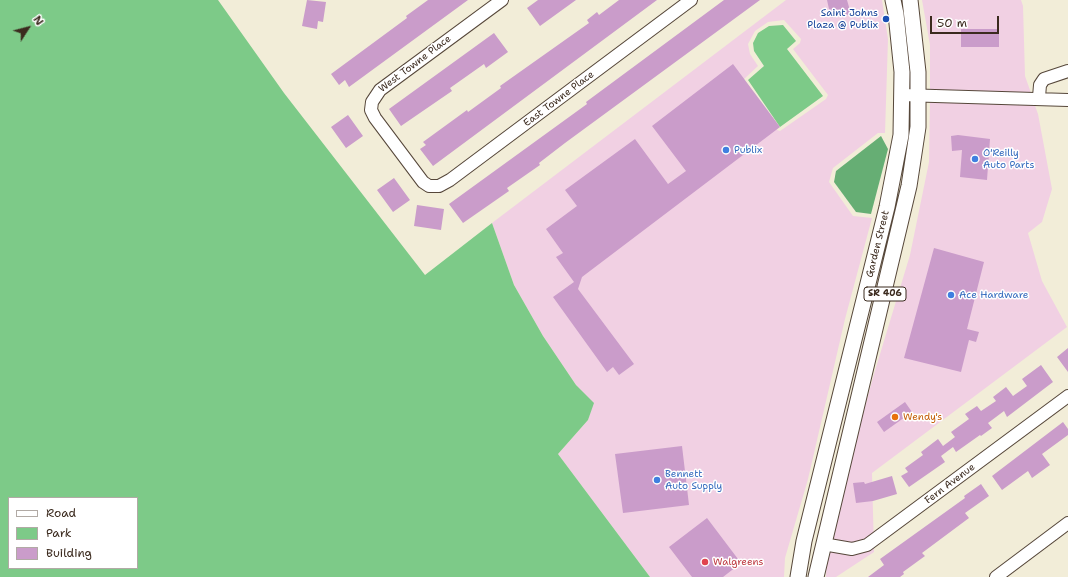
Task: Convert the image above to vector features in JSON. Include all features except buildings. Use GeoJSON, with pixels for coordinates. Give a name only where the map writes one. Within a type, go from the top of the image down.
{"type":"FeatureCollection","features":[{"type":"Feature","properties":{"kind":"main road","name":"Garden Street"},"geometry":{"type":"LineString","coordinates":[[798,577],[804,541],[891,185],[901,135],[902,72],[896,14],[893,0]]}},
{"type":"Feature","properties":{"kind":"main road","name":"Garden Street"},"geometry":{"type":"LineString","coordinates":[[816,577],[909,186],[918,127],[918,72],[910,0]]}},
{"type":"Feature","properties":{"kind":"main road"},"geometry":{"type":"LineString","coordinates":[[856,330],[854,362],[857,372],[864,379]]}},
{"type":"Feature","properties":{"kind":"main road"},"geometry":{"type":"LineString","coordinates":[[846,373],[850,380],[853,394],[853,424]]}},
{"type":"Feature","properties":{"kind":"street","name":"West Towne Place"},"geometry":{"type":"LineString","coordinates":[[424,182],[375,118],[371,110],[372,102],[380,90],[502,0]]}},
{"type":"Feature","properties":{"kind":"street","name":"East Towne Place"},"geometry":{"type":"LineString","coordinates":[[424,182],[429,186],[439,186],[450,180],[691,0]]}},
{"type":"Feature","properties":{"kind":"street"},"geometry":{"type":"LineString","coordinates":[[1039,98],[1040,85],[1044,79],[1068,71]]}},
{"type":"Feature","properties":{"kind":"street"},"geometry":{"type":"LineString","coordinates":[[902,95],[1068,100]]}},
{"type":"Feature","properties":{"kind":"street","name":"Fern Avenue"},"geometry":{"type":"LineString","coordinates":[[823,544],[852,549],[867,545],[1068,396]]}},
{"type":"Feature","properties":{"kind":"street"},"geometry":{"type":"LineString","coordinates":[[996,577],[1068,523]]}},
{"type":"Feature","properties":{"kind":"shaded area"},"geometry":{"type":"Polygon","coordinates":[[[786,0],[882,0],[888,39],[885,133],[878,133],[833,168],[829,182],[853,216],[872,218],[845,319],[808,479],[785,558],[784,577],[650,577],[558,454],[588,420],[593,403],[576,385],[543,336],[514,285],[492,223],[786,0]],[[784,20],[768,22],[755,31],[748,44],[750,54],[758,66],[743,80],[777,130],[780,131],[826,99],[828,95],[793,49],[800,43],[801,39],[784,20]]]}},
{"type":"Feature","properties":{"kind":"shaded area"},"geometry":{"type":"Polygon","coordinates":[[[922,0],[1021,0],[1023,6],[1025,76],[1031,93],[930,91],[930,45],[922,0]]]}},
{"type":"Feature","properties":{"kind":"shaded area"},"geometry":{"type":"Polygon","coordinates":[[[930,101],[1034,103],[1038,114],[1052,189],[1042,222],[1028,233],[1042,281],[1067,327],[872,473],[874,552],[836,577],[826,577],[827,552],[839,500],[874,374],[910,255],[929,162],[930,101]]]}},
{"type":"Feature","properties":{"kind":"green space"},"geometry":{"type":"Polygon","coordinates":[[[0,0],[218,0],[284,93],[425,275],[492,223],[514,285],[543,336],[576,385],[594,403],[588,420],[558,454],[650,577],[0,577],[0,0]]]}},
{"type":"Feature","properties":{"kind":"green space"},"geometry":{"type":"Polygon","coordinates":[[[783,25],[796,41],[787,49],[823,96],[780,127],[748,80],[764,66],[754,51],[753,43],[758,33],[769,26],[783,25]]]}},
{"type":"Feature","properties":{"kind":"green space"},"geometry":{"type":"Polygon","coordinates":[[[881,136],[888,149],[871,214],[856,212],[834,182],[836,171],[881,136]]]}},
{"type":"Feature","properties":{"kind":"place","name":"Saint Johns Plaza @ Publix"},"geometry":{"type":"Point","coordinates":[886,19]}},
{"type":"Feature","properties":{"kind":"place","name":"Publix"},"geometry":{"type":"Point","coordinates":[726,150]}},
{"type":"Feature","properties":{"kind":"place","name":"O'Reilly Auto Parts"},"geometry":{"type":"Point","coordinates":[975,159]}},
{"type":"Feature","properties":{"kind":"place","name":"Ace Hardware"},"geometry":{"type":"Point","coordinates":[951,295]}},
{"type":"Feature","properties":{"kind":"place","name":"Wendy's"},"geometry":{"type":"Point","coordinates":[895,417]}},
{"type":"Feature","properties":{"kind":"place","name":"Bennett Auto Supply"},"geometry":{"type":"Point","coordinates":[657,480]}},
{"type":"Feature","properties":{"kind":"place","name":"Walgreens"},"geometry":{"type":"Point","coordinates":[705,562]}}]}
